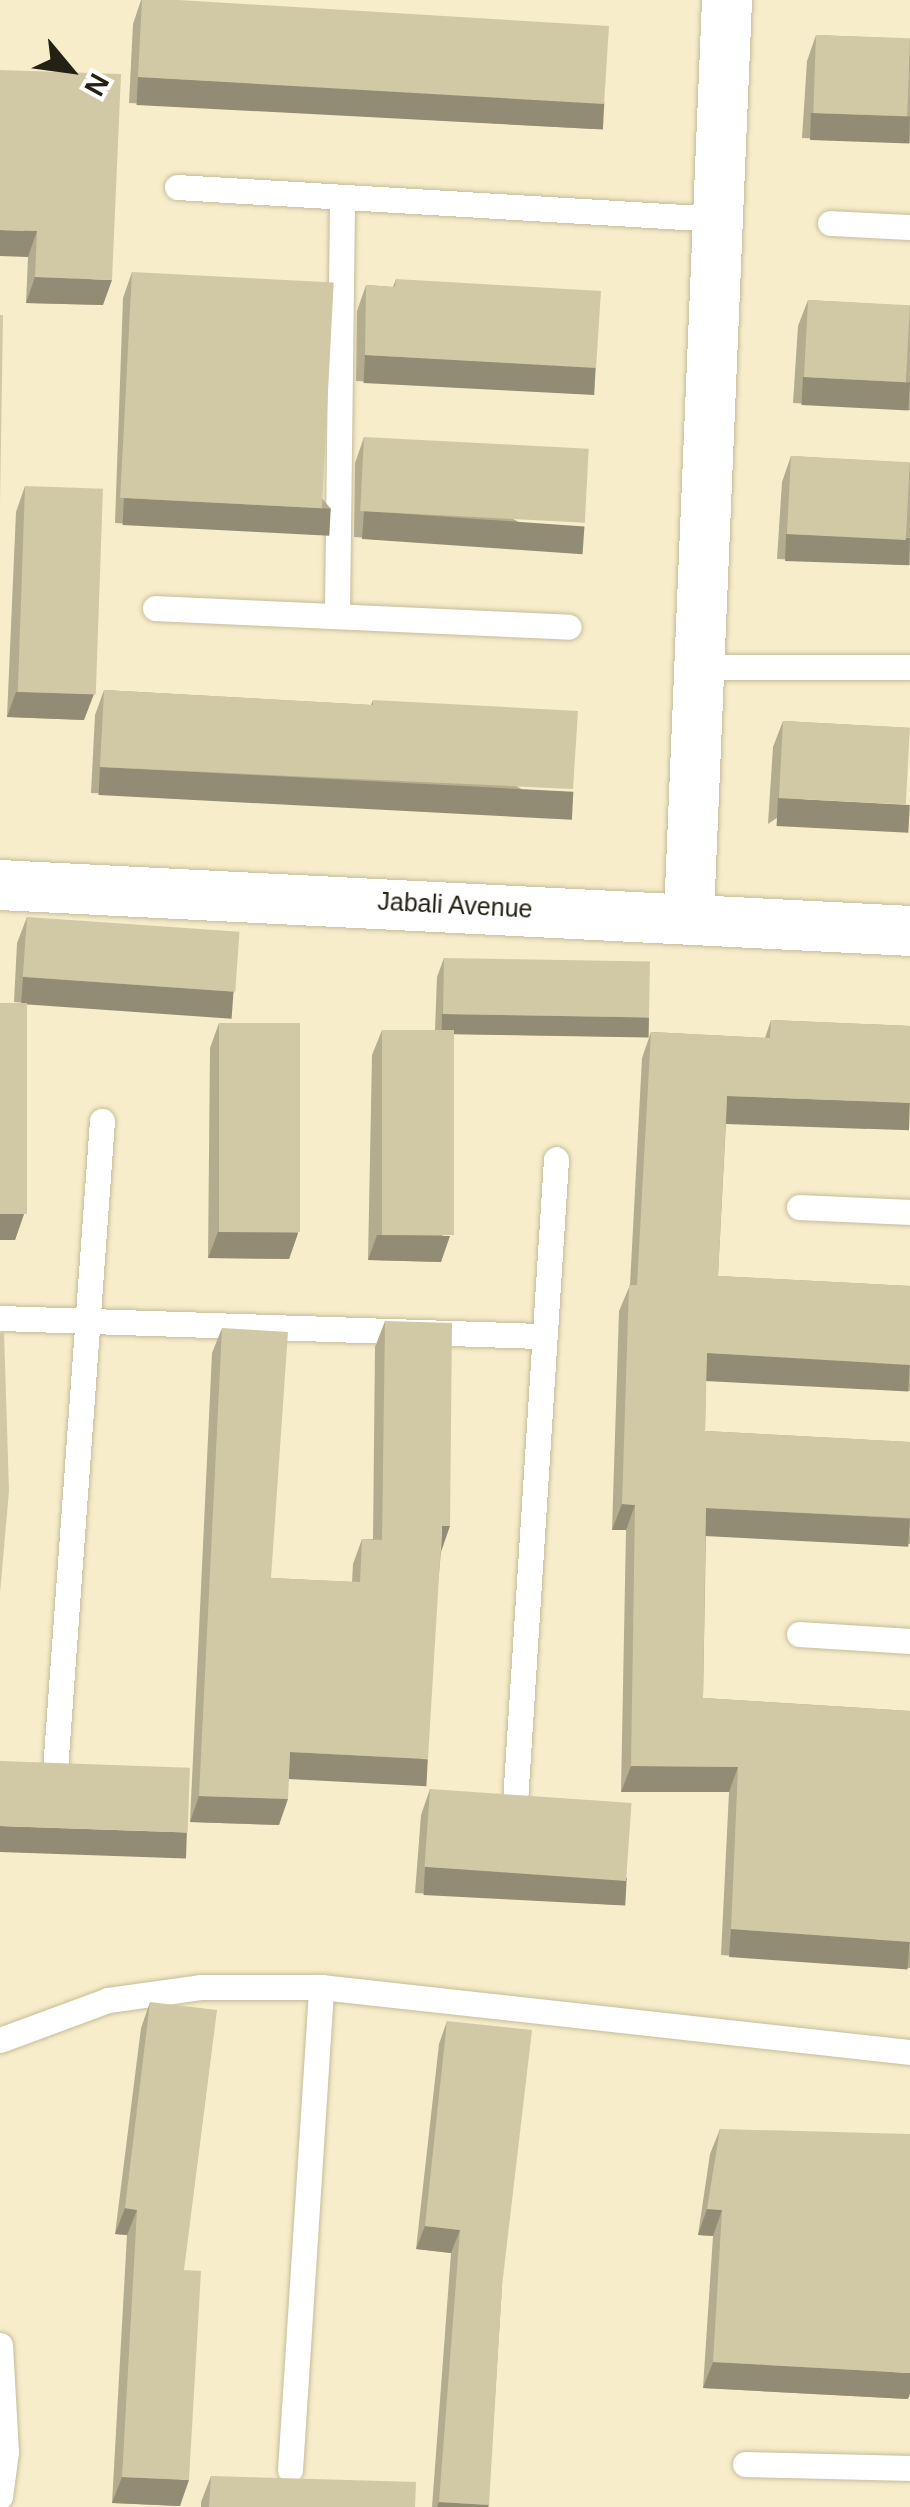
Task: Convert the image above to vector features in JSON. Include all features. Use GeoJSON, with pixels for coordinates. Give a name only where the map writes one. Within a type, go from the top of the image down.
{"type":"FeatureCollection","features":[{"type":"Feature","properties":{"kind":"street"},"geometry":{"type":"LineString","coordinates":[[689,916],[727,0]]}},
{"type":"Feature","properties":{"kind":"street","name":"Jabali Avenue"},"geometry":{"type":"LineString","coordinates":[[0,885],[689,916],[910,931]]}},
{"type":"Feature","properties":{"kind":"lane"},"geometry":{"type":"LineString","coordinates":[[177,186],[342,200],[717,219]]}},
{"type":"Feature","properties":{"kind":"lane"},"geometry":{"type":"LineString","coordinates":[[337,612],[342,200]]}},
{"type":"Feature","properties":{"kind":"lane"},"geometry":{"type":"LineString","coordinates":[[830,224],[910,227]]}},
{"type":"Feature","properties":{"kind":"lane"},"geometry":{"type":"LineString","coordinates":[[155,608],[337,612],[569,626]]}},
{"type":"Feature","properties":{"kind":"lane"},"geometry":{"type":"LineString","coordinates":[[700,667],[910,667]]}},
{"type":"Feature","properties":{"kind":"lane"},"geometry":{"type":"LineString","coordinates":[[55,1770],[92,1321],[102,1121]]}},
{"type":"Feature","properties":{"kind":"lane"},"geometry":{"type":"LineString","coordinates":[[515,1802],[540,1336],[556,1159]]}},
{"type":"Feature","properties":{"kind":"lane"},"geometry":{"type":"LineString","coordinates":[[799,1208],[910,1212]]}},
{"type":"Feature","properties":{"kind":"lane"},"geometry":{"type":"LineString","coordinates":[[0,1318],[540,1336]]}},
{"type":"Feature","properties":{"kind":"lane"},"geometry":{"type":"LineString","coordinates":[[799,1634],[910,1642]]}},
{"type":"Feature","properties":{"kind":"lane"},"geometry":{"type":"LineString","coordinates":[[0,2040],[108,2000],[200,1987],[321,1988],[910,2052]]}},
{"type":"Feature","properties":{"kind":"lane"},"geometry":{"type":"LineString","coordinates":[[290,2470],[321,1988]]}},
{"type":"Feature","properties":{"kind":"lane"},"geometry":{"type":"LineString","coordinates":[[0,2345],[6,2452],[0,2497]]}},
{"type":"Feature","properties":{"kind":"lane"},"geometry":{"type":"LineString","coordinates":[[745,2464],[910,2468]]}},
{"type":"Feature","properties":{"kind":"building"},"geometry":{"type":"Polygon","coordinates":[[[142,0],[609,26],[604,104],[138,77],[142,0]]]}},
{"type":"Feature","properties":{"kind":"building"},"geometry":{"type":"Polygon","coordinates":[[[816,35],[910,38],[907,116],[813,113],[816,35]]]}},
{"type":"Feature","properties":{"kind":"building"},"geometry":{"type":"Polygon","coordinates":[[[0,70],[121,74],[112,280],[35,277],[37,231],[0,230],[0,70]]]}},
{"type":"Feature","properties":{"kind":"building"},"geometry":{"type":"Polygon","coordinates":[[[132,272],[334,283],[322,508],[120,498],[132,272]]]}},
{"type":"Feature","properties":{"kind":"building"},"geometry":{"type":"Polygon","coordinates":[[[396,279],[601,291],[596,368],[365,355],[366,285],[395,287],[396,279]]]}},
{"type":"Feature","properties":{"kind":"building"},"geometry":{"type":"Polygon","coordinates":[[[808,300],[910,305],[906,382],[804,377],[808,300]]]}},
{"type":"Feature","properties":{"kind":"building"},"geometry":{"type":"Polygon","coordinates":[[[0,315],[3,315],[0,504],[0,315]]]}},
{"type":"Feature","properties":{"kind":"building"},"geometry":{"type":"Polygon","coordinates":[[[364,437],[589,449],[585,523],[360,511],[364,437]]]}},
{"type":"Feature","properties":{"kind":"building"},"geometry":{"type":"Polygon","coordinates":[[[791,456],[910,462],[906,540],[787,534],[791,456]]]}},
{"type":"Feature","properties":{"kind":"building"},"geometry":{"type":"Polygon","coordinates":[[[25,486],[103,489],[96,695],[18,692],[25,486]]]}},
{"type":"Feature","properties":{"kind":"building"},"geometry":{"type":"Polygon","coordinates":[[[104,690],[373,705],[373,700],[578,711],[573,789],[100,767],[104,690]]]}},
{"type":"Feature","properties":{"kind":"building"},"geometry":{"type":"Polygon","coordinates":[[[783,721],[910,728],[906,805],[779,798],[783,721]]]}},
{"type":"Feature","properties":{"kind":"building"},"geometry":{"type":"Polygon","coordinates":[[[27,917],[239,932],[235,992],[23,977],[27,917]]]}},
{"type":"Feature","properties":{"kind":"building"},"geometry":{"type":"Polygon","coordinates":[[[444,958],[650,962],[649,1018],[443,1014],[444,958]]]}},
{"type":"Feature","properties":{"kind":"building"},"geometry":{"type":"Polygon","coordinates":[[[0,1003],[27,1003],[27,1214],[0,1214],[0,1003]]]}},
{"type":"Feature","properties":{"kind":"building"},"geometry":{"type":"Polygon","coordinates":[[[771,1020],[910,1026],[910,1103],[727,1096],[718,1276],[910,1286],[910,1365],[707,1353],[705,1431],[910,1442],[910,1518],[706,1508],[703,1698],[910,1711],[910,1942],[731,1929],[738,1767],[631,1766],[635,1505],[622,1504],[629,1285],[637,1285],[651,1032],[770,1038],[771,1020]]]}},
{"type":"Feature","properties":{"kind":"building"},"geometry":{"type":"Polygon","coordinates":[[[219,1023],[300,1023],[300,1232],[219,1232],[219,1023]]]}},
{"type":"Feature","properties":{"kind":"building"},"geometry":{"type":"Polygon","coordinates":[[[382,1030],[454,1030],[454,1235],[382,1235],[382,1030]]]}},
{"type":"Feature","properties":{"kind":"building"},"geometry":{"type":"Polygon","coordinates":[[[385,1321],[452,1323],[450,1526],[442,1526],[428,1759],[290,1752],[288,1799],[199,1796],[222,1328],[288,1332],[271,1578],[360,1582],[362,1539],[382,1540],[385,1321]]]}},
{"type":"Feature","properties":{"kind":"building"},"geometry":{"type":"Polygon","coordinates":[[[4,1332],[9,1491],[0,1593],[0,1333],[4,1332]]]}},
{"type":"Feature","properties":{"kind":"building"},"geometry":{"type":"Polygon","coordinates":[[[0,1761],[190,1768],[188,1833],[0,1826],[0,1761]]]}},
{"type":"Feature","properties":{"kind":"building"},"geometry":{"type":"Polygon","coordinates":[[[430,1789],[632,1803],[626,1881],[425,1867],[430,1789]]]}},
{"type":"Feature","properties":{"kind":"building"},"geometry":{"type":"Polygon","coordinates":[[[150,2002],[217,2010],[184,2270],[201,2271],[189,2480],[122,2477],[137,2210],[125,2208],[150,2002]]]}},
{"type":"Feature","properties":{"kind":"building"},"geometry":{"type":"Polygon","coordinates":[[[447,2021],[532,2030],[502,2286],[489,2505],[439,2502],[460,2230],[425,2226],[447,2021]]]}},
{"type":"Feature","properties":{"kind":"building"},"geometry":{"type":"Polygon","coordinates":[[[720,2129],[910,2134],[910,2373],[713,2362],[722,2210],[707,2209],[720,2129]]]}},
{"type":"Feature","properties":{"kind":"building"},"geometry":{"type":"Polygon","coordinates":[[[211,2476],[416,2482],[415,2507],[209,2507],[211,2476]]]}}]}
